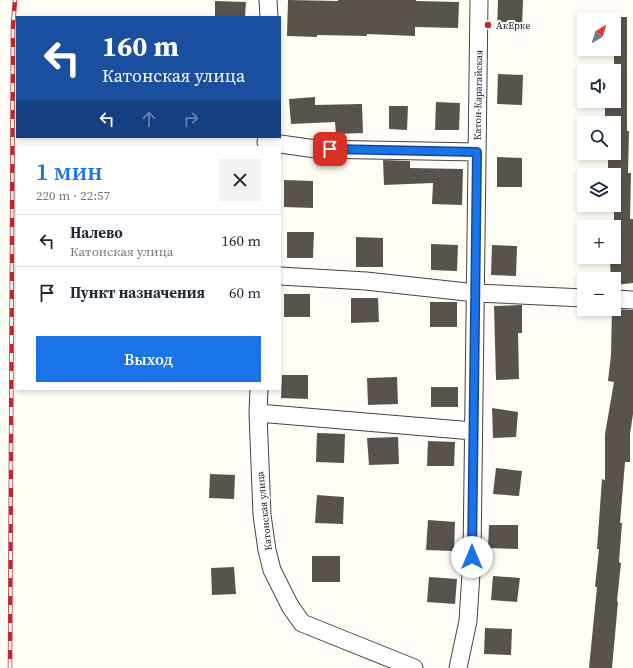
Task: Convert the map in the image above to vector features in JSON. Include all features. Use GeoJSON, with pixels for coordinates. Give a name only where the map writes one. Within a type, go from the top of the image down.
{"type":"FeatureCollection","features":[{"type":"Feature","properties":{"kind":"street"},"geometry":{"type":"LineString","coordinates":[[268,0],[269,16]]}},
{"type":"Feature","properties":{"kind":"street","name":"Катон-Карагайская"},"geometry":{"type":"LineString","coordinates":[[458,668],[468,621],[472,557],[479,0]]}},
{"type":"Feature","properties":{"kind":"street"},"geometry":{"type":"LineString","coordinates":[[266,142],[316,149],[477,152]]}},
{"type":"Feature","properties":{"kind":"street"},"geometry":{"type":"LineString","coordinates":[[281,276],[366,281],[476,293],[577,298]]}},
{"type":"Feature","properties":{"kind":"street"},"geometry":{"type":"LineString","coordinates":[[621,299],[633,300]]}},
{"type":"Feature","properties":{"kind":"street","name":"Катонская улица"},"geometry":{"type":"LineString","coordinates":[[259,390],[258,413],[262,508],[267,550],[272,570],[290,606],[302,623],[414,668]]}},
{"type":"Feature","properties":{"kind":"street"},"geometry":{"type":"LineString","coordinates":[[258,413],[473,431]]}},
{"type":"Feature","properties":{"kind":"building"},"geometry":{"type":"Polygon","coordinates":[[[288,0],[416,0],[459,2],[458,28],[415,27],[415,36],[367,34],[367,36],[287,36],[288,0]]]}},
{"type":"Feature","properties":{"kind":"building"},"geometry":{"type":"Polygon","coordinates":[[[498,0],[523,0],[522,29],[497,29],[498,0]]]}},
{"type":"Feature","properties":{"kind":"building"},"geometry":{"type":"Polygon","coordinates":[[[215,1],[246,2],[245,16],[215,16],[215,1]]]}},
{"type":"Feature","properties":{"kind":"building"},"geometry":{"type":"Polygon","coordinates":[[[621,17],[627,17],[627,131],[629,131],[628,173],[631,173],[630,219],[633,219],[633,283],[621,284],[621,272],[611,272],[610,264],[621,264],[621,220],[614,220],[614,212],[621,212],[621,168],[608,168],[608,160],[621,160],[621,116],[605,116],[605,108],[621,108],[621,64],[614,64],[614,56],[621,56],[621,17]]]}},
{"type":"Feature","properties":{"kind":"building"},"geometry":{"type":"Polygon","coordinates":[[[498,74],[523,75],[522,105],[497,104],[498,74]]]}},
{"type":"Feature","properties":{"kind":"building"},"geometry":{"type":"Polygon","coordinates":[[[315,97],[315,105],[362,104],[363,133],[336,134],[335,122],[291,124],[289,99],[315,97]]]}},
{"type":"Feature","properties":{"kind":"building"},"geometry":{"type":"Polygon","coordinates":[[[436,102],[460,103],[459,130],[435,130],[436,102]]]}},
{"type":"Feature","properties":{"kind":"building"},"geometry":{"type":"Polygon","coordinates":[[[389,106],[408,106],[407,130],[389,129],[389,106]]]}},
{"type":"Feature","properties":{"kind":"building"},"geometry":{"type":"Polygon","coordinates":[[[497,157],[522,158],[522,187],[497,187],[497,157]]]}},
{"type":"Feature","properties":{"kind":"building"},"geometry":{"type":"Polygon","coordinates":[[[383,160],[410,161],[410,168],[463,169],[462,205],[432,204],[433,183],[384,185],[383,160]]]}},
{"type":"Feature","properties":{"kind":"building"},"geometry":{"type":"Polygon","coordinates":[[[284,180],[313,181],[313,208],[284,207],[284,180]]]}},
{"type":"Feature","properties":{"kind":"building"},"geometry":{"type":"Polygon","coordinates":[[[287,232],[314,232],[313,258],[287,258],[287,232]]]}},
{"type":"Feature","properties":{"kind":"building"},"geometry":{"type":"Polygon","coordinates":[[[356,237],[383,238],[383,267],[356,267],[356,237]]]}},
{"type":"Feature","properties":{"kind":"building"},"geometry":{"type":"Polygon","coordinates":[[[431,244],[458,245],[457,271],[431,270],[431,244]]]}},
{"type":"Feature","properties":{"kind":"building"},"geometry":{"type":"Polygon","coordinates":[[[492,245],[517,246],[516,276],[491,275],[492,245]]]}},
{"type":"Feature","properties":{"kind":"building"},"geometry":{"type":"Polygon","coordinates":[[[284,294],[310,294],[310,317],[284,317],[284,294]]]}},
{"type":"Feature","properties":{"kind":"building"},"geometry":{"type":"Polygon","coordinates":[[[351,298],[378,298],[379,322],[351,323],[351,298]]]}},
{"type":"Feature","properties":{"kind":"building"},"geometry":{"type":"Polygon","coordinates":[[[430,302],[457,302],[457,327],[430,327],[430,302]]]}},
{"type":"Feature","properties":{"kind":"building"},"geometry":{"type":"Polygon","coordinates":[[[522,305],[522,333],[518,333],[519,379],[496,380],[494,306],[522,305]]]}},
{"type":"Feature","properties":{"kind":"building"},"geometry":{"type":"Polygon","coordinates":[[[621,309],[633,310],[633,414],[630,434],[630,462],[625,462],[620,523],[622,523],[619,562],[621,563],[612,668],[589,668],[597,587],[595,587],[599,549],[597,549],[602,479],[605,480],[605,434],[614,382],[608,381],[611,355],[612,316],[621,316],[621,309]]]}},
{"type":"Feature","properties":{"kind":"building"},"geometry":{"type":"Polygon","coordinates":[[[282,375],[308,375],[308,399],[281,398],[282,375]]]}},
{"type":"Feature","properties":{"kind":"building"},"geometry":{"type":"Polygon","coordinates":[[[397,377],[398,404],[368,405],[367,378],[397,377]]]}},
{"type":"Feature","properties":{"kind":"building"},"geometry":{"type":"Polygon","coordinates":[[[431,387],[458,387],[458,407],[431,407],[431,387]]]}},
{"type":"Feature","properties":{"kind":"building"},"geometry":{"type":"Polygon","coordinates":[[[492,408],[518,412],[516,437],[493,438],[492,408]]]}},
{"type":"Feature","properties":{"kind":"building"},"geometry":{"type":"Polygon","coordinates":[[[317,433],[345,434],[344,463],[316,462],[317,433]]]}},
{"type":"Feature","properties":{"kind":"building"},"geometry":{"type":"Polygon","coordinates":[[[398,437],[399,464],[369,465],[367,438],[398,437]]]}},
{"type":"Feature","properties":{"kind":"building"},"geometry":{"type":"Polygon","coordinates":[[[428,441],[455,442],[454,466],[427,466],[428,441]]]}},
{"type":"Feature","properties":{"kind":"building"},"geometry":{"type":"Polygon","coordinates":[[[496,468],[522,471],[519,496],[493,494],[496,468]]]}},
{"type":"Feature","properties":{"kind":"building"},"geometry":{"type":"Polygon","coordinates":[[[210,474],[235,475],[234,499],[209,498],[210,474]]]}},
{"type":"Feature","properties":{"kind":"building"},"geometry":{"type":"Polygon","coordinates":[[[317,495],[344,497],[343,524],[315,523],[317,495]]]}},
{"type":"Feature","properties":{"kind":"building"},"geometry":{"type":"Polygon","coordinates":[[[428,520],[455,522],[454,551],[426,550],[428,520]]]}},
{"type":"Feature","properties":{"kind":"building"},"geometry":{"type":"Polygon","coordinates":[[[489,525],[518,525],[518,549],[488,548],[489,525]]]}},
{"type":"Feature","properties":{"kind":"building"},"geometry":{"type":"Polygon","coordinates":[[[312,556],[340,556],[340,582],[312,582],[312,556]]]}},
{"type":"Feature","properties":{"kind":"building"},"geometry":{"type":"Polygon","coordinates":[[[234,567],[236,594],[212,595],[211,568],[234,567]]]}},
{"type":"Feature","properties":{"kind":"building"},"geometry":{"type":"Polygon","coordinates":[[[493,576],[520,578],[517,602],[491,600],[493,576]]]}},
{"type":"Feature","properties":{"kind":"building"},"geometry":{"type":"Polygon","coordinates":[[[429,577],[457,579],[455,604],[427,602],[429,577]]]}},
{"type":"Feature","properties":{"kind":"building"},"geometry":{"type":"Polygon","coordinates":[[[485,628],[512,629],[511,655],[484,654],[485,628]]]}},
{"type":"Feature","properties":{"kind":"railway"},"geometry":{"type":"LineString","coordinates":[[10,668],[13,26],[15,0]]}},
{"type":"Feature","properties":{"kind":"place","name":"АкЕрке"},"geometry":{"type":"Point","coordinates":[488,25]}},
{"type":"Feature","properties":{"kind":"route"},"geometry":{"type":"LineString","coordinates":[[330,149],[477,152],[472,557]]}}]}
